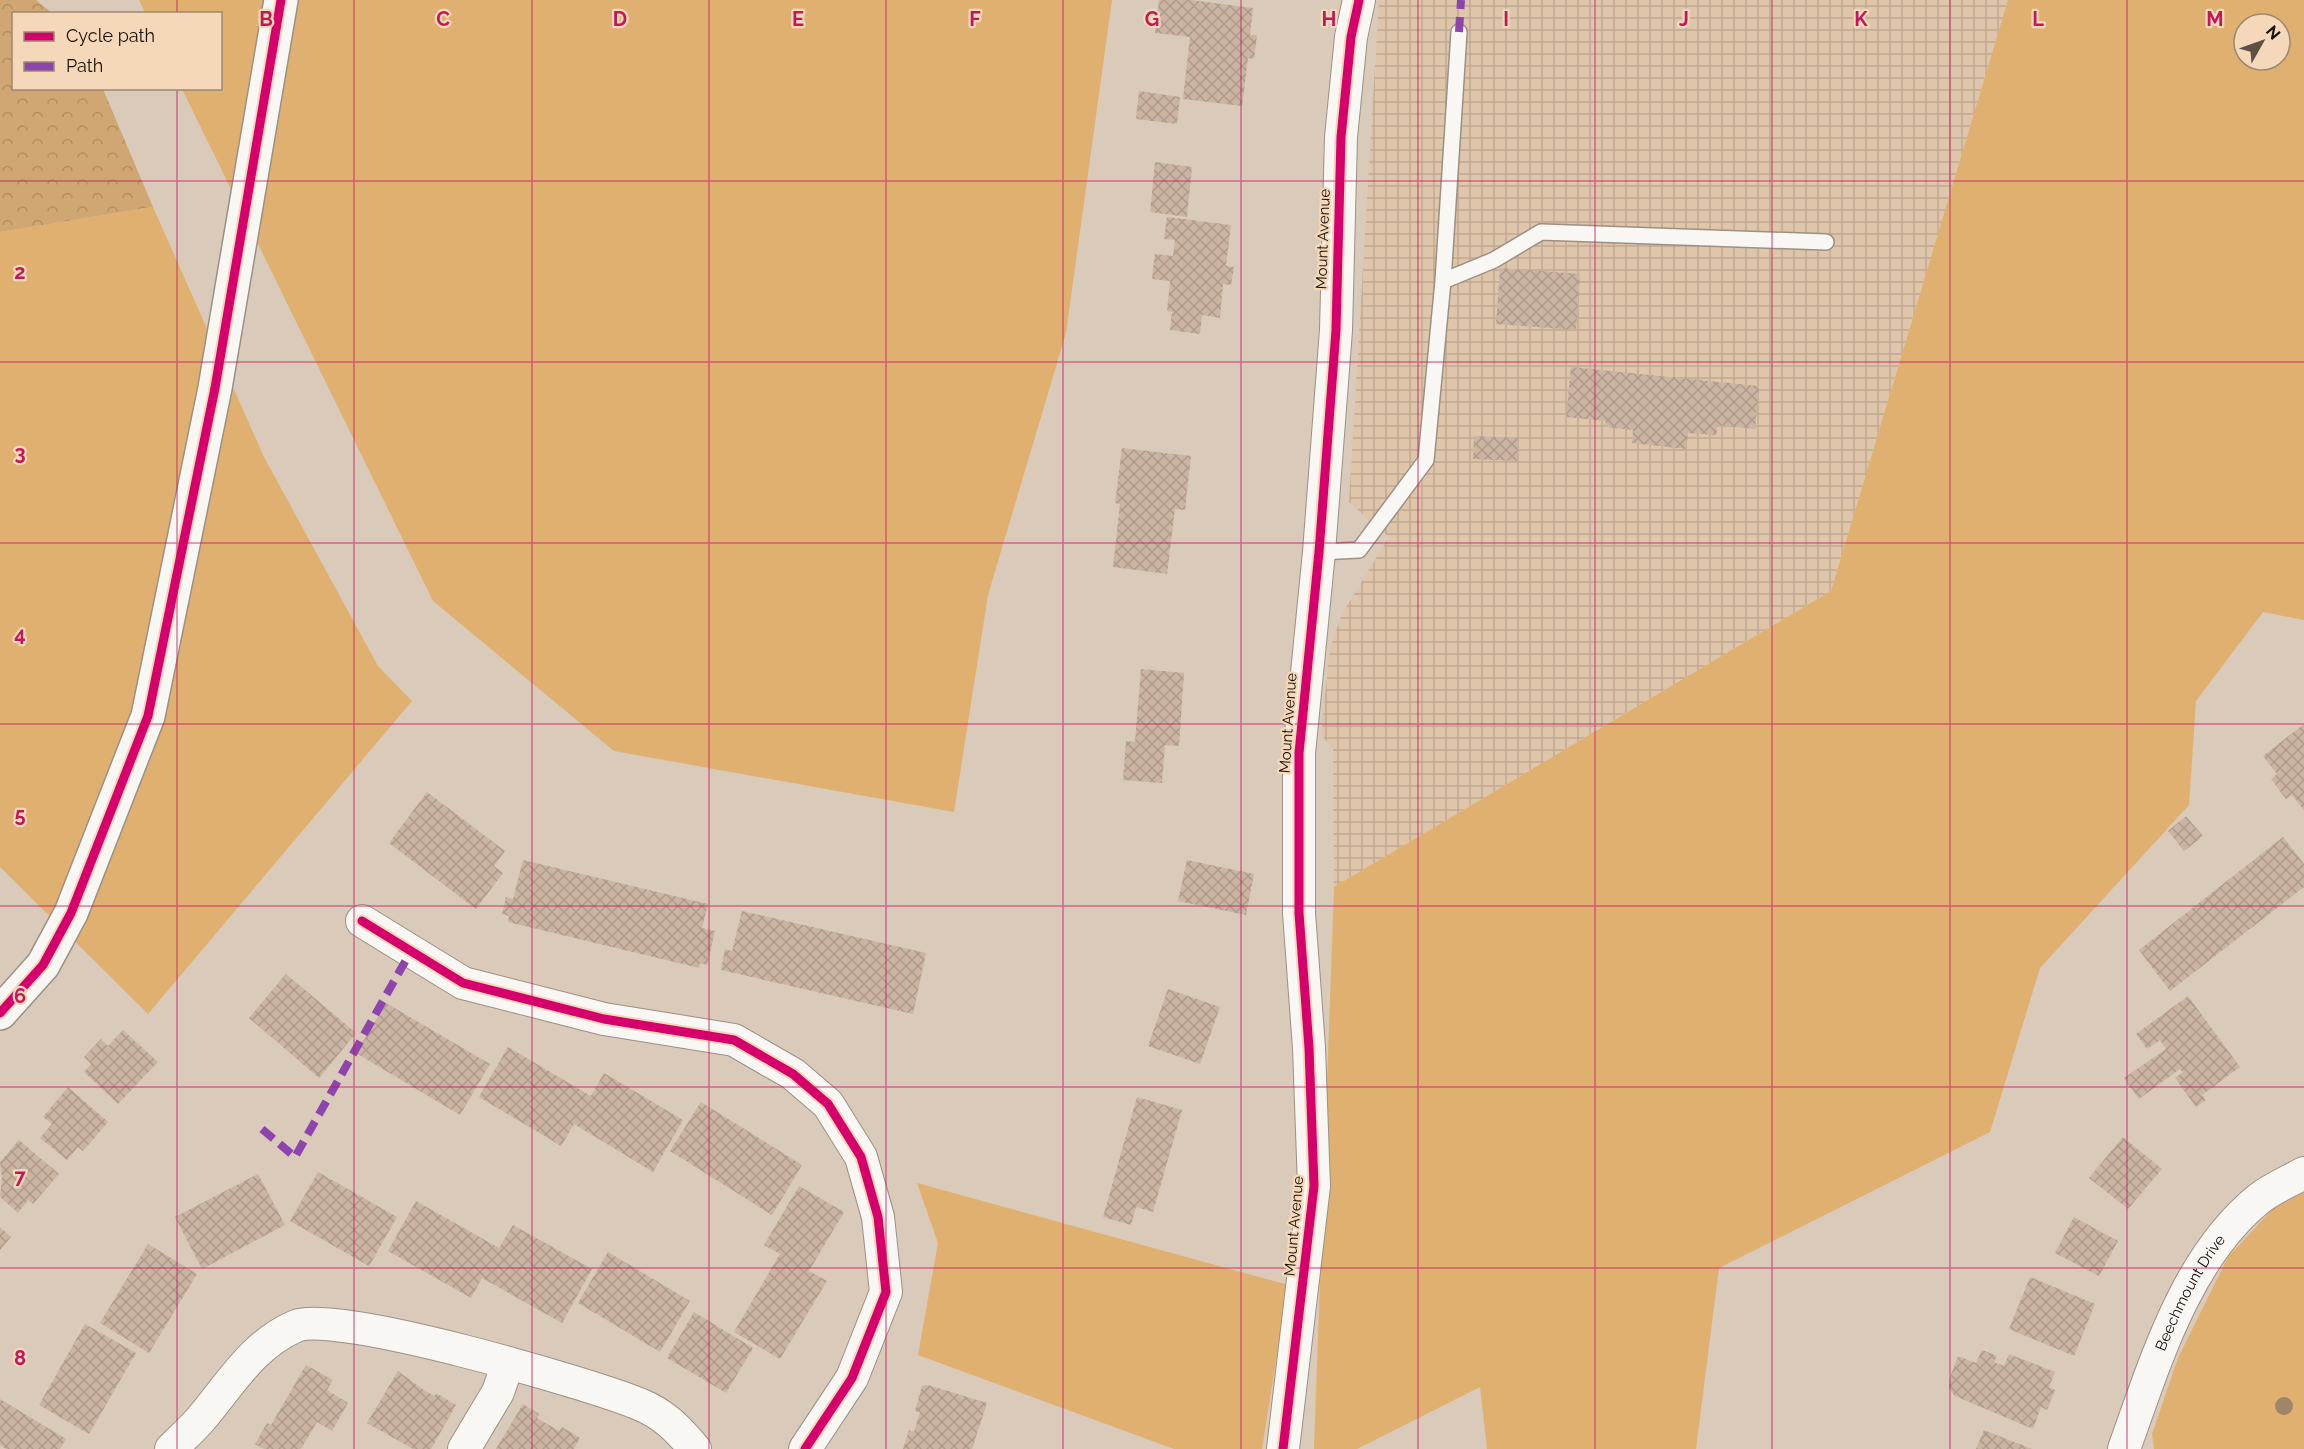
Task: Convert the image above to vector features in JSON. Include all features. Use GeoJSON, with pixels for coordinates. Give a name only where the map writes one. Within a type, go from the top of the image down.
{"type":"FeatureCollection","features":[{"type":"Feature","properties":{"kind":"street"},"geometry":{"type":"LineString","coordinates":[[0,1013],[43,965],[71,913],[148,716],[215,388],[281,0]]}},
{"type":"Feature","properties":{"kind":"street","name":"Mount Avenue"},"geometry":{"type":"LineString","coordinates":[[1283,1449],[1314,1186],[1309,1048],[1299,913],[1299,753],[1319,552],[1336,330],[1341,136],[1351,37],[1359,0]]}},
{"type":"Feature","properties":{"kind":"street"},"geometry":{"type":"LineString","coordinates":[[362,921],[463,983],[604,1019],[734,1040],[793,1074],[828,1104],[861,1157],[878,1217],[886,1292],[852,1378],[805,1449]]}},
{"type":"Feature","properties":{"kind":"street","name":"Beechmount Drive"},"geometry":{"type":"LineString","coordinates":[[2124,1449],[2163,1341],[2211,1250],[2236,1220],[2262,1196],[2304,1173]]}},
{"type":"Feature","properties":{"kind":"street"},"geometry":{"type":"LineString","coordinates":[[171,1449],[200,1420],[239,1368],[267,1343],[298,1325],[318,1322],[347,1325],[508,1363],[640,1404],[671,1421],[694,1449]]}},
{"type":"Feature","properties":{"kind":"street"},"geometry":{"type":"LineString","coordinates":[[464,1449],[498,1392],[508,1363]]}},
{"type":"Feature","properties":{"kind":"lane"},"geometry":{"type":"LineString","coordinates":[[1319,552],[1359,550],[1426,460],[1443,281],[1459,32]]}},
{"type":"Feature","properties":{"kind":"lane"},"geometry":{"type":"LineString","coordinates":[[1443,281],[1494,260],[1541,232],[1826,242]]}},
{"type":"Feature","properties":{"kind":"shaded area"},"geometry":{"type":"Polygon","coordinates":[[[139,0],[1112,0],[1066,333],[988,595],[954,812],[614,751],[433,601],[182,90],[222,90],[222,12],[145,12],[139,0]]]}},
{"type":"Feature","properties":{"kind":"shaded area"},"geometry":{"type":"Polygon","coordinates":[[[1379,0],[2008,0],[1831,591],[1334,887],[1333,749],[1321,735],[1330,649],[1342,614],[1389,537],[1349,502],[1379,0]]]}},
{"type":"Feature","properties":{"kind":"shaded area"},"geometry":{"type":"Polygon","coordinates":[[[2008,0],[2304,0],[2304,620],[2263,612],[2196,701],[2189,805],[2040,968],[1990,1132],[1719,1268],[1696,1449],[1487,1449],[1480,1387],[1357,1449],[1314,1449],[1334,887],[1831,591],[2008,0]]]}},
{"type":"Feature","properties":{"kind":"shaded area"},"geometry":{"type":"Polygon","coordinates":[[[153,207],[264,457],[378,666],[412,701],[148,1014],[0,867],[0,232],[153,207]]]}},
{"type":"Feature","properties":{"kind":"shaded area"},"geometry":{"type":"Polygon","coordinates":[[[917,1183],[1288,1285],[1262,1449],[1174,1449],[918,1355],[938,1243],[917,1183]]]}},
{"type":"Feature","properties":{"kind":"shaded area"},"geometry":{"type":"Polygon","coordinates":[[[2304,1192],[2304,1449],[2154,1449],[2152,1434],[2178,1358],[2228,1257],[2272,1210],[2304,1192]]]}},
{"type":"Feature","properties":{"kind":"green space"},"geometry":{"type":"Polygon","coordinates":[[[0,0],[36,0],[51,12],[12,12],[12,90],[103,90],[153,207],[0,232],[0,0]]]}},
{"type":"Feature","properties":{"kind":"building"},"geometry":{"type":"Polygon","coordinates":[[[1159,0],[1191,0],[1253,8],[1250,35],[1257,35],[1254,59],[1248,58],[1242,106],[1183,99],[1190,37],[1155,33],[1159,0]]]}},
{"type":"Feature","properties":{"kind":"building"},"geometry":{"type":"Polygon","coordinates":[[[1139,91],[1180,97],[1177,124],[1136,119],[1139,91]]]}},
{"type":"Feature","properties":{"kind":"building"},"geometry":{"type":"Polygon","coordinates":[[[1155,162],[1192,167],[1187,217],[1150,212],[1155,162]]]}},
{"type":"Feature","properties":{"kind":"building"},"geometry":{"type":"Polygon","coordinates":[[[1167,217],[1231,225],[1226,266],[1234,267],[1231,285],[1223,284],[1220,318],[1202,315],[1200,334],[1170,330],[1172,312],[1167,311],[1170,281],[1152,279],[1155,254],[1173,256],[1175,240],[1164,239],[1167,217]]]}},
{"type":"Feature","properties":{"kind":"building"},"geometry":{"type":"Polygon","coordinates":[[[1500,268],[1580,274],[1576,330],[1496,324],[1500,268]]]}},
{"type":"Feature","properties":{"kind":"building"},"geometry":{"type":"Polygon","coordinates":[[[1571,367],[1759,386],[1755,429],[1718,425],[1716,435],[1688,433],[1686,449],[1632,443],[1633,430],[1605,427],[1606,421],[1566,417],[1571,367]]]}},
{"type":"Feature","properties":{"kind":"building"},"geometry":{"type":"Polygon","coordinates":[[[1474,436],[1518,438],[1517,461],[1473,459],[1474,436]]]}},
{"type":"Feature","properties":{"kind":"building"},"geometry":{"type":"Polygon","coordinates":[[[1122,448],[1191,456],[1185,510],[1175,509],[1167,574],[1113,567],[1120,504],[1115,503],[1122,448]]]}},
{"type":"Feature","properties":{"kind":"building"},"geometry":{"type":"Polygon","coordinates":[[[1141,669],[1184,673],[1179,746],[1165,745],[1162,783],[1123,780],[1126,741],[1135,742],[1141,669]]]}},
{"type":"Feature","properties":{"kind":"building"},"geometry":{"type":"Polygon","coordinates":[[[2304,724],[2304,810],[2292,795],[2286,799],[2271,779],[2277,774],[2263,756],[2304,724]]]}},
{"type":"Feature","properties":{"kind":"building"},"geometry":{"type":"Polygon","coordinates":[[[427,792],[505,851],[494,866],[503,873],[476,909],[389,843],[427,792]]]}},
{"type":"Feature","properties":{"kind":"building"},"geometry":{"type":"Polygon","coordinates":[[[2186,816],[2203,836],[2184,851],[2168,831],[2186,816]]]}},
{"type":"Feature","properties":{"kind":"building"},"geometry":{"type":"Polygon","coordinates":[[[2283,837],[2304,864],[2304,887],[2170,991],[2139,950],[2283,837]]]}},
{"type":"Feature","properties":{"kind":"building"},"geometry":{"type":"Polygon","coordinates":[[[523,860],[708,904],[702,928],[715,931],[707,965],[700,963],[699,968],[508,922],[509,916],[502,914],[506,897],[513,899],[523,860]]]}},
{"type":"Feature","properties":{"kind":"building"},"geometry":{"type":"Polygon","coordinates":[[[1187,860],[1254,874],[1246,915],[1178,901],[1187,860]]]}},
{"type":"Feature","properties":{"kind":"building"},"geometry":{"type":"Polygon","coordinates":[[[742,911],[926,953],[913,1014],[721,970],[725,949],[732,951],[742,911]]]}},
{"type":"Feature","properties":{"kind":"building"},"geometry":{"type":"Polygon","coordinates":[[[286,974],[356,1033],[319,1078],[249,1018],[286,974]]]}},
{"type":"Feature","properties":{"kind":"building"},"geometry":{"type":"Polygon","coordinates":[[[1168,989],[1220,1007],[1200,1064],[1148,1046],[1168,989]]]}},
{"type":"Feature","properties":{"kind":"building"},"geometry":{"type":"Polygon","coordinates":[[[2188,996],[2240,1067],[2202,1095],[2206,1100],[2196,1107],[2175,1078],[2183,1072],[2180,1069],[2139,1099],[2124,1078],[2166,1049],[2160,1040],[2147,1049],[2136,1034],[2188,996]]]}},
{"type":"Feature","properties":{"kind":"building"},"geometry":{"type":"Polygon","coordinates":[[[386,1003],[490,1064],[460,1115],[356,1053],[386,1003]]]}},
{"type":"Feature","properties":{"kind":"building"},"geometry":{"type":"Polygon","coordinates":[[[123,1030],[158,1062],[118,1104],[84,1072],[91,1064],[84,1057],[101,1039],[108,1046],[123,1030]]]}},
{"type":"Feature","properties":{"kind":"building"},"geometry":{"type":"Polygon","coordinates":[[[508,1047],[591,1096],[604,1073],[683,1120],[653,1172],[574,1124],[561,1146],[479,1097],[508,1047]]]}},
{"type":"Feature","properties":{"kind":"building"},"geometry":{"type":"Polygon","coordinates":[[[68,1087],[108,1122],[83,1151],[78,1147],[67,1160],[40,1138],[52,1124],[43,1117],[68,1087]]]}},
{"type":"Feature","properties":{"kind":"building"},"geometry":{"type":"Polygon","coordinates":[[[1137,1097],[1182,1110],[1153,1212],[1136,1207],[1131,1225],[1103,1217],[1137,1097]]]}},
{"type":"Feature","properties":{"kind":"building"},"geometry":{"type":"Polygon","coordinates":[[[701,1102],[802,1165],[772,1215],[670,1151],[701,1102]]]}},
{"type":"Feature","properties":{"kind":"building"},"geometry":{"type":"Polygon","coordinates":[[[2123,1137],[2162,1169],[2128,1209],[2089,1178],[2123,1137]]]}},
{"type":"Feature","properties":{"kind":"building"},"geometry":{"type":"Polygon","coordinates":[[[19,1140],[59,1174],[33,1204],[28,1200],[18,1213],[0,1197],[2,1177],[0,1162],[19,1140]]]}},
{"type":"Feature","properties":{"kind":"building"},"geometry":{"type":"Polygon","coordinates":[[[318,1172],[397,1217],[369,1266],[290,1221],[318,1172]]]}},
{"type":"Feature","properties":{"kind":"building"},"geometry":{"type":"Polygon","coordinates":[[[258,1174],[285,1225],[202,1269],[175,1217],[258,1174]]]}},
{"type":"Feature","properties":{"kind":"building"},"geometry":{"type":"Polygon","coordinates":[[[799,1186],[844,1212],[809,1271],[827,1281],[780,1359],[734,1332],[780,1254],[764,1245],[799,1186]]]}},
{"type":"Feature","properties":{"kind":"building"},"geometry":{"type":"Polygon","coordinates":[[[416,1201],[499,1248],[513,1225],[592,1269],[562,1323],[482,1278],[471,1298],[388,1251],[416,1201]]]}},
{"type":"Feature","properties":{"kind":"building"},"geometry":{"type":"Polygon","coordinates":[[[2074,1217],[2118,1241],[2099,1276],[2055,1253],[2074,1217]]]}},
{"type":"Feature","properties":{"kind":"building"},"geometry":{"type":"Polygon","coordinates":[[[0,1227],[11,1237],[0,1250],[0,1227]]]}},
{"type":"Feature","properties":{"kind":"building"},"geometry":{"type":"Polygon","coordinates":[[[148,1244],[197,1274],[149,1353],[100,1323],[148,1244]]]}},
{"type":"Feature","properties":{"kind":"building"},"geometry":{"type":"Polygon","coordinates":[[[608,1252],[690,1301],[660,1352],[578,1303],[608,1252]]]}},
{"type":"Feature","properties":{"kind":"building"},"geometry":{"type":"Polygon","coordinates":[[[2030,1277],[2095,1304],[2074,1356],[2009,1329],[2030,1277]]]}},
{"type":"Feature","properties":{"kind":"building"},"geometry":{"type":"Polygon","coordinates":[[[694,1312],[753,1348],[726,1393],[667,1358],[694,1312]]]}},
{"type":"Feature","properties":{"kind":"building"},"geometry":{"type":"Polygon","coordinates":[[[85,1324],[136,1353],[89,1434],[39,1405],[85,1324]]]}},
{"type":"Feature","properties":{"kind":"building"},"geometry":{"type":"Polygon","coordinates":[[[1982,1350],[1997,1356],[1994,1362],[2004,1366],[2009,1354],[2055,1372],[2049,1387],[2055,1390],[2047,1410],[2041,1407],[2033,1429],[1955,1396],[1949,1389],[1949,1380],[1958,1356],[1976,1363],[1982,1350]]]}},
{"type":"Feature","properties":{"kind":"building"},"geometry":{"type":"Polygon","coordinates":[[[306,1365],[333,1380],[327,1390],[348,1403],[332,1431],[317,1422],[301,1449],[264,1449],[255,1444],[267,1423],[271,1425],[306,1365]]]}},
{"type":"Feature","properties":{"kind":"building"},"geometry":{"type":"Polygon","coordinates":[[[398,1371],[425,1391],[435,1396],[436,1393],[456,1405],[431,1449],[413,1449],[367,1423],[398,1371]]]}},
{"type":"Feature","properties":{"kind":"building"},"geometry":{"type":"Polygon","coordinates":[[[928,1385],[987,1403],[972,1449],[903,1449],[909,1430],[914,1432],[920,1412],[915,1411],[922,1386],[928,1385]]]}},
{"type":"Feature","properties":{"kind":"building"},"geometry":{"type":"Polygon","coordinates":[[[0,1399],[66,1439],[60,1449],[6,1449],[0,1445],[0,1399]]]}},
{"type":"Feature","properties":{"kind":"building"},"geometry":{"type":"Polygon","coordinates":[[[523,1404],[539,1414],[537,1418],[559,1431],[562,1427],[580,1438],[574,1449],[496,1449],[523,1404]]]}},
{"type":"Feature","properties":{"kind":"building"},"geometry":{"type":"Polygon","coordinates":[[[1984,1430],[2032,1449],[1976,1449],[1984,1430]]]}},
{"type":"Feature","properties":{"kind":"marked path"},"geometry":{"type":"LineString","coordinates":[[1459,32],[1461,0]]}},
{"type":"Feature","properties":{"kind":"marked path"},"geometry":{"type":"LineString","coordinates":[[262,1129],[295,1157],[411,951]]}},
{"type":"Feature","properties":{"kind":"cycle path"},"geometry":{"type":"LineString","coordinates":[[0,1013],[43,965],[71,913],[148,716],[215,388],[281,0]]}},
{"type":"Feature","properties":{"kind":"cycle path"},"geometry":{"type":"LineString","coordinates":[[1283,1449],[1314,1186],[1309,1048],[1299,913],[1299,753],[1319,552],[1336,330],[1341,137],[1351,37],[1359,0]]}},
{"type":"Feature","properties":{"kind":"cycle path"},"geometry":{"type":"LineString","coordinates":[[362,921],[463,983],[604,1019],[734,1040],[793,1074],[828,1104],[861,1157],[878,1217],[886,1292],[852,1378],[805,1449]]}}]}
